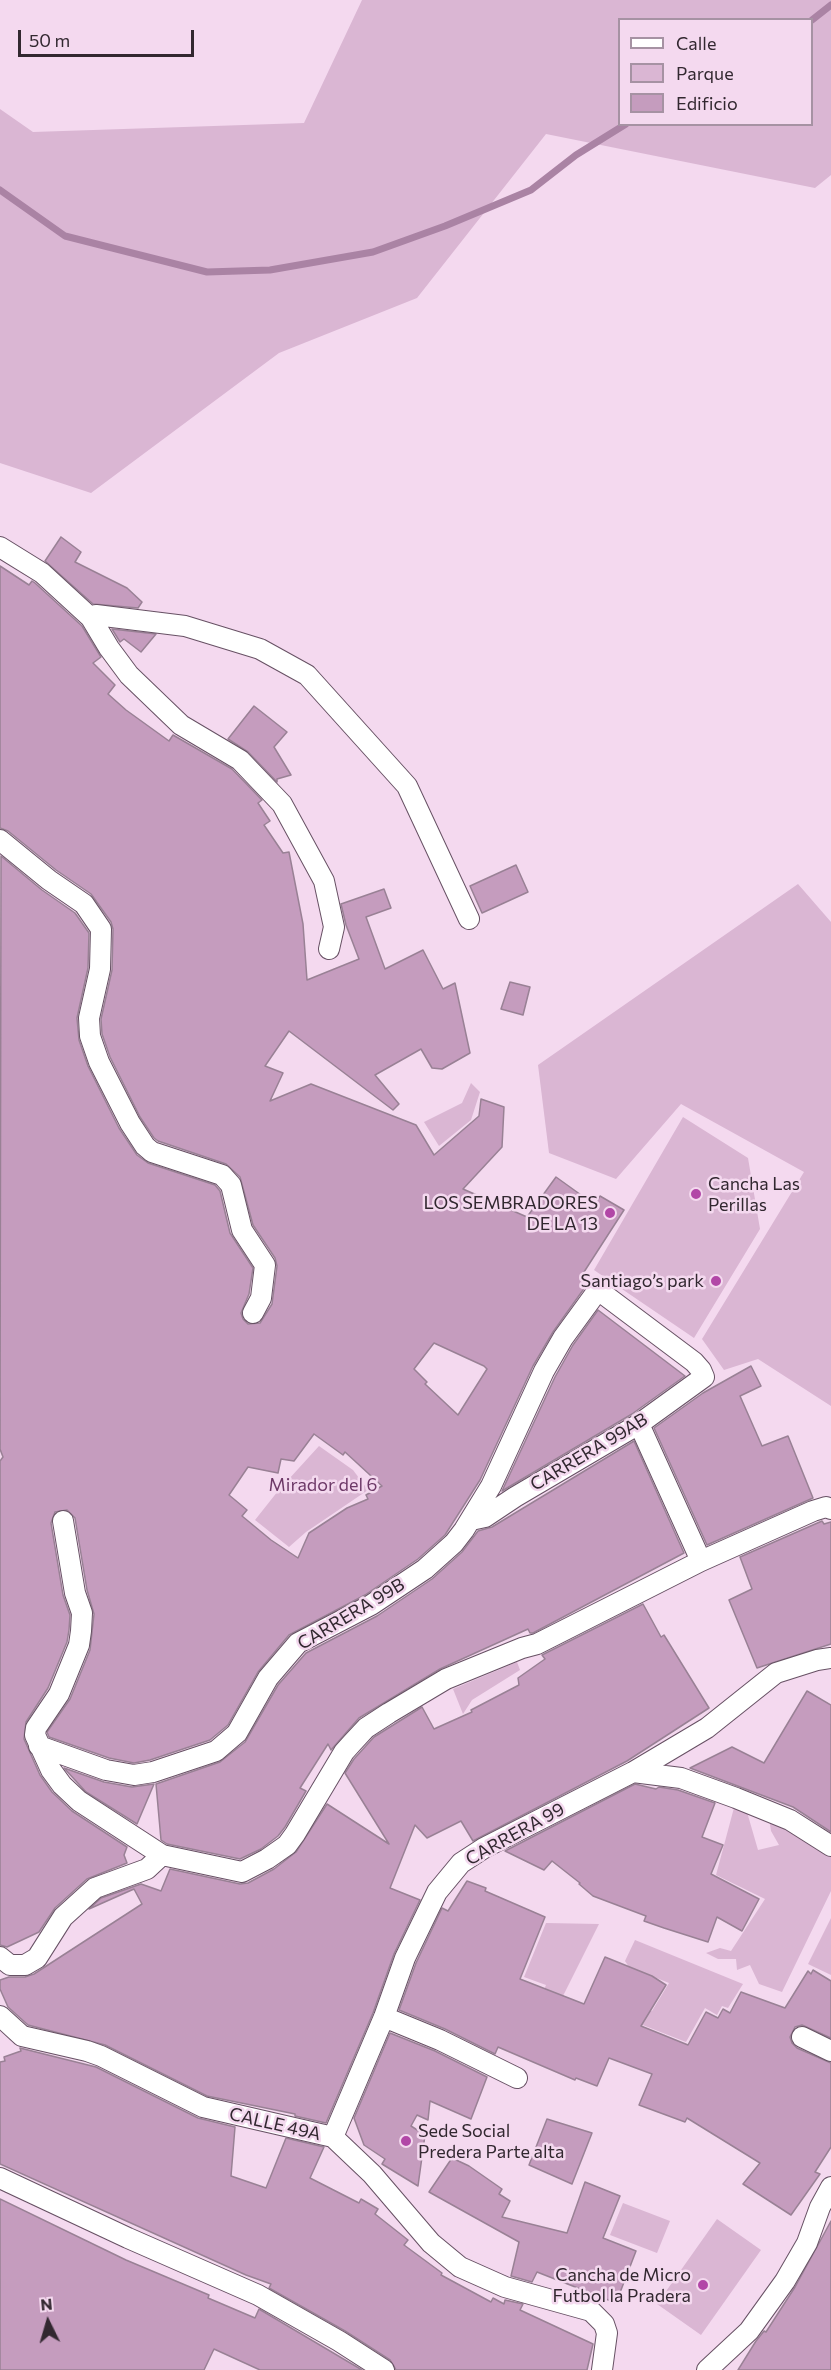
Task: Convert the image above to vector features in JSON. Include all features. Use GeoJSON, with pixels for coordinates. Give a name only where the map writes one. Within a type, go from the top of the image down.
{"type":"FeatureCollection","features":[{"type":"Feature","properties":{"kind":"street"},"geometry":{"type":"LineString","coordinates":[[0,547],[42,573],[91,618],[129,675],[181,725],[240,760],[282,804],[324,881],[334,927],[329,949]]}},
{"type":"Feature","properties":{"kind":"street"},"geometry":{"type":"LineString","coordinates":[[91,618],[96,615],[185,626],[260,649],[307,675],[408,786],[469,920]]}},
{"type":"Feature","properties":{"kind":"street"},"geometry":{"type":"LineString","coordinates":[[0,840],[49,880],[84,904],[101,929],[100,969],[89,1018],[90,1036],[99,1062],[130,1123],[145,1146],[152,1152],[222,1175],[231,1185],[242,1230],[265,1265],[261,1298],[252,1313]]}},
{"type":"Feature","properties":{"kind":"street","name":"CARRERA 99B"},"geometry":{"type":"LineString","coordinates":[[39,1746],[106,1770],[134,1775],[153,1772],[216,1751],[237,1733],[268,1678],[298,1643],[371,1605],[442,1556],[471,1520],[506,1455],[544,1371],[563,1338],[598,1290],[694,1362],[704,1377]]}},
{"type":"Feature","properties":{"kind":"street","name":"CARRERA 99AB"},"geometry":{"type":"LineString","coordinates":[[471,1520],[485,1517],[639,1424],[704,1377]]}},
{"type":"Feature","properties":{"kind":"street"},"geometry":{"type":"LineString","coordinates":[[639,1424],[700,1560]]}},
{"type":"Feature","properties":{"kind":"street"},"geometry":{"type":"LineString","coordinates":[[63,1521],[75,1593],[82,1613],[79,1645],[59,1694],[36,1728],[34,1735],[51,1770],[62,1785],[79,1801],[162,1855],[242,1872],[267,1859],[291,1840],[344,1752],[366,1728],[446,1679],[522,1647],[537,1644],[700,1560],[813,1511],[826,1507],[831,1509]]}},
{"type":"Feature","properties":{"kind":"street","name":"CARRERA 99"},"geometry":{"type":"LineString","coordinates":[[333,2137],[384,2017],[405,1958],[437,1892],[453,1871],[484,1848],[633,1772],[707,1728],[776,1673],[831,1658]]}},
{"type":"Feature","properties":{"kind":"street"},"geometry":{"type":"LineString","coordinates":[[633,1772],[681,1778],[790,1820],[831,1846]]}},
{"type":"Feature","properties":{"kind":"street"},"geometry":{"type":"LineString","coordinates":[[0,1957],[10,1965],[25,1965],[37,1958],[63,1917],[96,1888],[147,1869],[162,1855]]}},
{"type":"Feature","properties":{"kind":"street","name":"CALLE 49A"},"geometry":{"type":"LineString","coordinates":[[0,2016],[22,2036],[103,2057],[203,2107],[333,2137],[372,2174],[431,2243],[460,2267],[505,2287],[591,2311],[604,2324],[607,2333],[602,2370]]}},
{"type":"Feature","properties":{"kind":"street"},"geometry":{"type":"LineString","coordinates":[[384,2017],[440,2040],[517,2078]]}},
{"type":"Feature","properties":{"kind":"street"},"geometry":{"type":"LineString","coordinates":[[802,2037],[831,2051]]}},
{"type":"Feature","properties":{"kind":"street"},"geometry":{"type":"LineString","coordinates":[[0,2178],[258,2295],[339,2341],[384,2370]]}},
{"type":"Feature","properties":{"kind":"street"},"geometry":{"type":"LineString","coordinates":[[715,2366],[749,2331],[785,2281],[807,2243],[820,2207],[831,2187]]}},
{"type":"Feature","properties":{"kind":"green space"},"geometry":{"type":"Polygon","coordinates":[[[362,0],[831,0],[831,175],[815,188],[546,134],[417,298],[279,353],[91,493],[0,463],[0,109],[33,132],[304,123],[362,0]]]}},
{"type":"Feature","properties":{"kind":"green space"},"geometry":{"type":"Polygon","coordinates":[[[798,884],[831,922],[831,1406],[758,1359],[724,1370],[702,1339],[804,1172],[681,1104],[616,1179],[549,1153],[538,1065],[798,884]]]}},
{"type":"Feature","properties":{"kind":"green space"},"geometry":{"type":"Polygon","coordinates":[[[471,1083],[480,1092],[471,1120],[439,1146],[424,1122],[462,1103],[471,1083]]]}},
{"type":"Feature","properties":{"kind":"green space","name":"Cancha Las Perillas"},"geometry":{"type":"Polygon","coordinates":[[[683,1117],[748,1158],[760,1229],[694,1338],[594,1270],[683,1117]]]}},
{"type":"Feature","properties":{"kind":"green space","name":"Mirador del 6"},"geometry":{"type":"Polygon","coordinates":[[[319,1446],[353,1470],[368,1490],[306,1532],[289,1547],[255,1520],[319,1446]]]}},
{"type":"Feature","properties":{"kind":"green space"},"geometry":{"type":"Polygon","coordinates":[[[517,1662],[520,1670],[472,1700],[463,1714],[453,1689],[517,1662]]]}},
{"type":"Feature","properties":{"kind":"green space"},"geometry":{"type":"Polygon","coordinates":[[[735,1804],[747,1812],[758,1850],[779,1845],[771,1831],[769,1818],[831,1853],[831,1891],[782,1992],[759,1984],[750,1965],[737,1970],[736,1959],[718,1959],[706,1953],[720,1948],[731,1951],[765,1899],[716,1875],[735,1804]]]}},
{"type":"Feature","properties":{"kind":"green space"},"geometry":{"type":"Polygon","coordinates":[[[831,1918],[831,1975],[808,1964],[831,1918]]]}},
{"type":"Feature","properties":{"kind":"green space"},"geometry":{"type":"Polygon","coordinates":[[[546,1923],[599,1924],[552,2018],[535,2011],[546,1985],[524,1977],[546,1923]]]}},
{"type":"Feature","properties":{"kind":"green space"},"geometry":{"type":"Polygon","coordinates":[[[635,1940],[743,1984],[728,2008],[722,2006],[717,2015],[705,2008],[686,2042],[607,2011],[616,1994],[652,2011],[669,1983],[629,1967],[625,1961],[635,1940]]]}},
{"type":"Feature","properties":{"kind":"green space"},"geometry":{"type":"Polygon","coordinates":[[[623,2203],[670,2221],[657,2253],[610,2235],[623,2203]]]}},
{"type":"Feature","properties":{"kind":"green space","name":"Cancha de Micro Futbol la Pradera"},"geometry":{"type":"Polygon","coordinates":[[[717,2219],[761,2250],[701,2335],[657,2304],[717,2219]]]}},
{"type":"Feature","properties":{"kind":"building"},"geometry":{"type":"Polygon","coordinates":[[[61,537],[81,552],[75,562],[127,588],[142,602],[138,608],[93,604],[45,561],[61,537]]]}},
{"type":"Feature","properties":{"kind":"building"},"geometry":{"type":"Polygon","coordinates":[[[0,566],[29,585],[32,581],[35,583],[82,626],[101,657],[93,663],[115,685],[108,694],[169,741],[173,735],[232,769],[262,800],[258,803],[270,821],[264,825],[283,853],[289,852],[303,924],[307,980],[359,959],[341,904],[384,889],[391,908],[366,917],[385,969],[423,950],[443,989],[455,983],[470,1053],[442,1069],[432,1068],[421,1049],[375,1075],[399,1104],[393,1110],[289,1031],[265,1066],[283,1073],[270,1101],[311,1084],[416,1125],[434,1155],[479,1116],[481,1099],[504,1107],[502,1147],[463,1189],[527,1217],[556,1177],[595,1205],[600,1196],[624,1210],[584,1272],[594,1279],[588,1283],[553,1332],[533,1366],[480,1480],[445,1535],[418,1559],[365,1595],[289,1635],[258,1672],[228,1725],[210,1740],[134,1763],[109,1758],[49,1737],[47,1732],[70,1699],[90,1650],[94,1614],[87,1590],[75,1518],[67,1510],[55,1512],[51,1523],[63,1595],[70,1615],[69,1630],[67,1642],[48,1688],[26,1722],[24,1739],[40,1775],[52,1792],[72,1811],[127,1847],[124,1855],[127,1863],[87,1879],[55,1908],[39,1932],[7,1947],[0,1945],[0,1461],[3,1457],[0,1449],[1,856],[42,890],[75,913],[89,933],[88,968],[77,1018],[79,1040],[88,1066],[119,1128],[137,1155],[148,1163],[215,1185],[220,1191],[230,1233],[253,1268],[249,1294],[241,1313],[248,1324],[260,1323],[272,1304],[277,1266],[275,1258],[253,1225],[240,1177],[226,1164],[154,1138],[140,1117],[110,1057],[102,1034],[101,1019],[112,970],[113,929],[111,922],[91,894],[56,870],[8,831],[0,828],[0,566]],[[434,1343],[414,1369],[427,1382],[425,1384],[458,1415],[487,1369],[434,1343]],[[314,1434],[294,1461],[281,1459],[278,1473],[248,1467],[229,1495],[247,1510],[242,1516],[271,1540],[298,1558],[309,1533],[347,1508],[368,1499],[366,1495],[382,1486],[345,1452],[343,1455],[314,1434]]]}},
{"type":"Feature","properties":{"kind":"building"},"geometry":{"type":"Polygon","coordinates":[[[112,629],[156,634],[141,652],[124,639],[120,642],[112,629]]]}},
{"type":"Feature","properties":{"kind":"building"},"geometry":{"type":"Polygon","coordinates":[[[254,706],[287,732],[274,747],[291,775],[277,779],[277,782],[248,752],[228,739],[254,706]]]}},
{"type":"Feature","properties":{"kind":"building"},"geometry":{"type":"Polygon","coordinates":[[[516,865],[528,892],[482,913],[470,886],[516,865]]]}},
{"type":"Feature","properties":{"kind":"building"},"geometry":{"type":"Polygon","coordinates":[[[510,982],[530,987],[523,1015],[501,1009],[510,982]]]}},
{"type":"Feature","properties":{"kind":"building"},"geometry":{"type":"Polygon","coordinates":[[[598,1310],[685,1376],[632,1414],[502,1491],[555,1377],[573,1345],[598,1310]]]}},
{"type":"Feature","properties":{"kind":"building"},"geometry":{"type":"Polygon","coordinates":[[[751,1366],[761,1386],[740,1396],[762,1446],[788,1436],[813,1498],[707,1545],[654,1428],[703,1393],[751,1366]]]}},
{"type":"Feature","properties":{"kind":"building"},"geometry":{"type":"Polygon","coordinates":[[[634,1441],[684,1553],[533,1633],[530,1633],[528,1629],[440,1669],[359,1718],[331,1750],[328,1744],[300,1788],[306,1791],[285,1827],[278,1836],[261,1849],[240,1859],[167,1844],[161,1840],[156,1784],[220,1762],[245,1742],[278,1685],[306,1653],[377,1616],[432,1579],[462,1552],[478,1531],[492,1527],[634,1441]]]}},
{"type":"Feature","properties":{"kind":"building"},"geometry":{"type":"Polygon","coordinates":[[[822,1521],[824,1524],[831,1522],[831,1644],[757,1668],[729,1600],[752,1589],[740,1557],[822,1521]]]}},
{"type":"Feature","properties":{"kind":"building"},"geometry":{"type":"Polygon","coordinates":[[[643,1604],[661,1637],[664,1635],[709,1708],[627,1761],[473,1841],[461,1821],[427,1838],[415,1825],[390,1888],[420,1900],[394,1954],[373,2013],[326,2123],[295,2116],[295,2114],[207,2096],[105,2045],[28,2025],[8,2007],[0,1989],[0,1980],[34,1974],[142,1904],[134,1889],[89,1909],[101,1898],[141,1884],[161,1891],[170,1869],[240,1884],[248,1883],[274,1869],[296,1852],[327,1804],[389,1844],[345,1773],[374,1737],[422,1707],[434,1729],[472,1712],[471,1710],[519,1685],[518,1678],[545,1659],[542,1655],[643,1604]]]}},
{"type":"Feature","properties":{"kind":"building"},"geometry":{"type":"Polygon","coordinates":[[[807,1691],[831,1705],[831,1832],[793,1807],[690,1768],[732,1747],[764,1763],[807,1691]]]}},
{"type":"Feature","properties":{"kind":"building"},"geometry":{"type":"Polygon","coordinates":[[[64,1768],[104,1782],[132,1787],[154,1784],[137,1824],[86,1792],[64,1768]]]}},
{"type":"Feature","properties":{"kind":"building"},"geometry":{"type":"Polygon","coordinates":[[[635,1784],[656,1789],[659,1787],[678,1790],[715,1803],[702,1837],[723,1845],[711,1874],[759,1899],[742,1931],[717,1917],[708,1942],[664,1928],[644,1921],[646,1916],[593,1896],[552,1861],[544,1870],[505,1851],[635,1784]]]}},
{"type":"Feature","properties":{"kind":"building"},"geometry":{"type":"Polygon","coordinates":[[[467,1881],[545,1917],[520,1979],[584,2004],[605,1957],[652,1976],[666,1985],[641,2026],[688,2045],[706,2012],[718,2018],[723,2009],[730,2013],[741,1992],[785,2008],[808,1971],[811,1974],[813,1970],[831,1981],[831,2038],[802,2025],[795,2027],[790,2037],[797,2048],[831,2063],[831,2147],[815,2172],[820,2174],[791,2215],[743,2184],[760,2163],[687,2118],[685,2122],[639,2105],[652,2074],[609,2058],[597,2086],[576,2078],[575,2080],[498,2047],[495,2054],[445,2029],[399,2010],[416,1963],[442,1908],[448,1911],[467,1881]]]}},
{"type":"Feature","properties":{"kind":"building"},"geometry":{"type":"Polygon","coordinates":[[[390,2033],[435,2051],[487,2077],[471,2119],[430,2101],[428,2120],[417,2115],[411,2126],[425,2135],[418,2186],[382,2164],[385,2159],[364,2145],[354,2118],[390,2033]]]}},
{"type":"Feature","properties":{"kind":"building"},"geometry":{"type":"Polygon","coordinates":[[[20,2048],[96,2067],[198,2118],[235,2127],[231,2176],[266,2188],[286,2138],[324,2147],[310,2178],[359,2203],[361,2199],[378,2209],[375,2214],[408,2240],[404,2245],[442,2273],[441,2275],[491,2302],[493,2298],[504,2304],[505,2300],[523,2304],[520,2310],[593,2344],[587,2370],[396,2370],[390,2360],[345,2331],[269,2288],[271,2284],[246,2275],[0,2164],[0,2062],[5,2061],[4,2057],[21,2051],[20,2048]]]}},
{"type":"Feature","properties":{"kind":"building"},"geometry":{"type":"Polygon","coordinates":[[[547,2119],[592,2133],[572,2184],[529,2165],[547,2119]]]}},
{"type":"Feature","properties":{"kind":"building"},"geometry":{"type":"Polygon","coordinates":[[[452,2158],[469,2166],[502,2189],[499,2194],[510,2201],[502,2217],[567,2233],[585,2182],[620,2196],[603,2238],[636,2251],[616,2303],[537,2272],[532,2282],[511,2276],[519,2242],[429,2192],[452,2158]]]}},
{"type":"Feature","properties":{"kind":"building"},"geometry":{"type":"Polygon","coordinates":[[[0,2199],[126,2260],[209,2295],[208,2298],[255,2318],[259,2309],[362,2370],[260,2370],[214,2349],[204,2370],[0,2370],[0,2199]]]}},
{"type":"Feature","properties":{"kind":"building"},"geometry":{"type":"Polygon","coordinates":[[[831,2221],[831,2370],[738,2370],[795,2287],[831,2221]]]}},
{"type":"Feature","properties":{"kind":"waterway"},"geometry":{"type":"LineString","coordinates":[[813,19],[831,5]]}},
{"type":"Feature","properties":{"kind":"waterway"},"geometry":{"type":"LineString","coordinates":[[0,190],[65,236],[207,272],[270,270],[373,252],[445,226],[531,190],[576,155],[623,126]]}},
{"type":"Feature","properties":{"kind":"place","name":"Cancha Las Perillas"},"geometry":{"type":"Point","coordinates":[696,1194]}},
{"type":"Feature","properties":{"kind":"place","name":"LOS SEMBRADORES DE LA 13"},"geometry":{"type":"Point","coordinates":[610,1213]}},
{"type":"Feature","properties":{"kind":"place","name":"Santiago’s park"},"geometry":{"type":"Point","coordinates":[716,1281]}},
{"type":"Feature","properties":{"kind":"place","name":"Sede Social Predera Parte alta"},"geometry":{"type":"Point","coordinates":[406,2141]}},
{"type":"Feature","properties":{"kind":"place","name":"Cancha de Micro Futbol la Pradera"},"geometry":{"type":"Point","coordinates":[703,2285]}}]}
